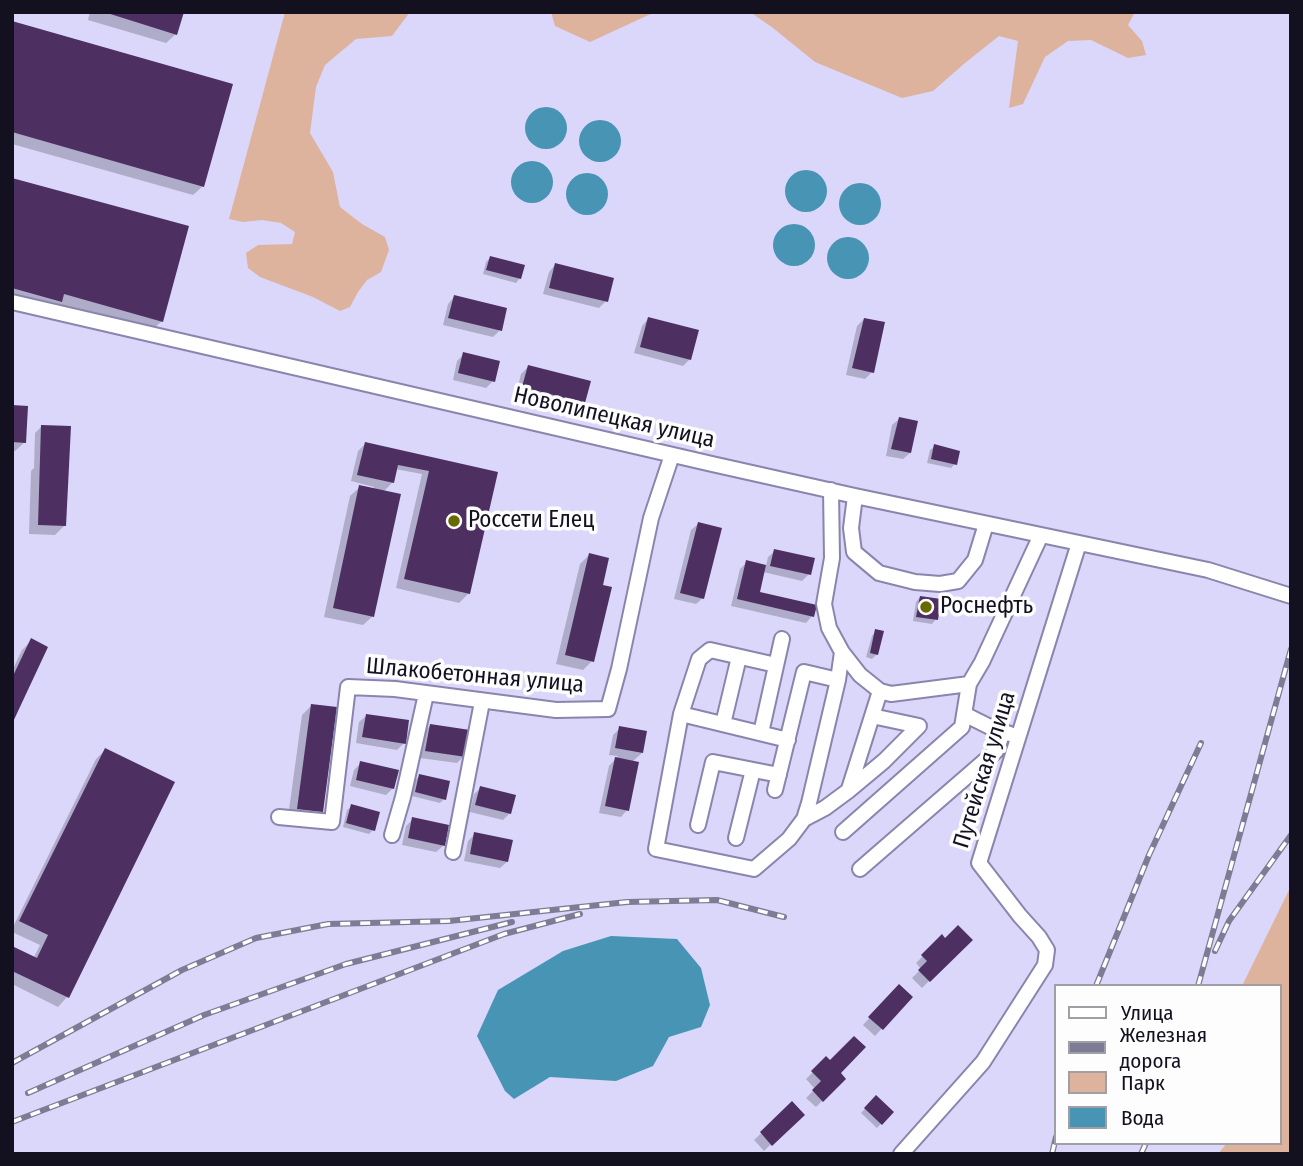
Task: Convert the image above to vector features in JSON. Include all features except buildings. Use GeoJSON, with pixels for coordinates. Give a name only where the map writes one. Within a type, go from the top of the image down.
{"type":"FeatureCollection","features":[{"type":"Feature","properties":{"kind":"street","name":"Новолипецкая улица"},"geometry":{"type":"LineString","coordinates":[[12,302],[831,491],[1208,570],[1291,596]]}},
{"type":"Feature","properties":{"kind":"street","name":"Шлакобетонная улица"},"geometry":{"type":"LineString","coordinates":[[279,817],[332,822],[348,687],[395,689],[556,710],[608,709],[619,669],[650,518],[672,455]]}},
{"type":"Feature","properties":{"kind":"street"},"geometry":{"type":"LineString","coordinates":[[831,491],[832,558],[824,604],[829,628],[842,652],[860,675],[880,691],[891,694],[969,684]]}},
{"type":"Feature","properties":{"kind":"street"},"geometry":{"type":"LineString","coordinates":[[855,496],[851,528],[854,552],[879,573],[915,582],[940,584],[958,581],[975,560],[986,524]]}},
{"type":"Feature","properties":{"kind":"street"},"geometry":{"type":"LineString","coordinates":[[843,832],[962,727],[969,684],[1041,535]]}},
{"type":"Feature","properties":{"kind":"street","name":"Путейская улица"},"geometry":{"type":"LineString","coordinates":[[901,1154],[983,1062],[1045,965],[1047,950],[1040,937],[979,863],[1079,543]]}},
{"type":"Feature","properties":{"kind":"street"},"geometry":{"type":"LineString","coordinates":[[761,733],[782,639]]}},
{"type":"Feature","properties":{"kind":"street"},"geometry":{"type":"LineString","coordinates":[[776,665],[710,650],[699,659],[681,714],[656,849],[754,869],[789,839],[804,820],[848,791],[884,761],[919,726],[873,716]]}},
{"type":"Feature","properties":{"kind":"street"},"geometry":{"type":"LineString","coordinates":[[804,820],[838,680],[842,652]]}},
{"type":"Feature","properties":{"kind":"street"},"geometry":{"type":"LineString","coordinates":[[723,724],[739,657]]}},
{"type":"Feature","properties":{"kind":"street"},"geometry":{"type":"LineString","coordinates":[[775,790],[804,672],[838,680]]}},
{"type":"Feature","properties":{"kind":"street"},"geometry":{"type":"LineString","coordinates":[[848,791],[880,691]]}},
{"type":"Feature","properties":{"kind":"street"},"geometry":{"type":"LineString","coordinates":[[391,835],[403,797],[426,694]]}},
{"type":"Feature","properties":{"kind":"street"},"geometry":{"type":"LineString","coordinates":[[453,852],[482,702]]}},
{"type":"Feature","properties":{"kind":"street"},"geometry":{"type":"LineString","coordinates":[[681,714],[788,740]]}},
{"type":"Feature","properties":{"kind":"street"},"geometry":{"type":"LineString","coordinates":[[964,714],[1018,737]]}},
{"type":"Feature","properties":{"kind":"street"},"geometry":{"type":"LineString","coordinates":[[860,869],[996,751],[1003,732]]}},
{"type":"Feature","properties":{"kind":"street"},"geometry":{"type":"LineString","coordinates":[[698,825],[713,762],[779,775]]}},
{"type":"Feature","properties":{"kind":"street"},"geometry":{"type":"LineString","coordinates":[[736,838],[753,770]]}},
{"type":"Feature","properties":{"kind":"green space"},"geometry":{"type":"Polygon","coordinates":[[[285,12],[410,12],[392,36],[356,39],[325,65],[316,87],[310,133],[333,172],[340,207],[385,237],[389,250],[381,272],[367,280],[350,307],[340,311],[313,297],[260,277],[248,268],[246,253],[258,245],[292,244],[295,232],[281,223],[229,219],[285,12]]]}},
{"type":"Feature","properties":{"kind":"green space"},"geometry":{"type":"Polygon","coordinates":[[[551,12],[655,12],[590,42],[555,26],[551,12]]]}},
{"type":"Feature","properties":{"kind":"green space"},"geometry":{"type":"Polygon","coordinates":[[[750,12],[1135,12],[1128,25],[1142,41],[1146,55],[1128,58],[1091,40],[1068,41],[1045,57],[1023,104],[1009,108],[1018,41],[999,36],[933,91],[902,98],[815,62],[750,12]]]}},
{"type":"Feature","properties":{"kind":"green space"},"geometry":{"type":"Polygon","coordinates":[[[1291,886],[1291,1154],[1218,1154],[1225,1145],[1282,1145],[1282,984],[1243,984],[1291,886]]]}},
{"type":"Feature","properties":{"kind":"water"},"geometry":{"type":"Polygon","coordinates":[[[546,107],[561,113],[567,128],[561,143],[546,149],[531,143],[525,128],[531,113],[546,107]]]}},
{"type":"Feature","properties":{"kind":"water"},"geometry":{"type":"Polygon","coordinates":[[[600,120],[615,126],[621,141],[615,156],[600,162],[585,156],[579,141],[585,126],[600,120]]]}},
{"type":"Feature","properties":{"kind":"water"},"geometry":{"type":"Polygon","coordinates":[[[532,161],[547,167],[553,182],[547,197],[532,203],[517,197],[511,182],[517,167],[532,161]]]}},
{"type":"Feature","properties":{"kind":"water"},"geometry":{"type":"Polygon","coordinates":[[[806,170],[821,176],[827,191],[821,206],[806,212],[791,206],[785,191],[791,176],[806,170]]]}},
{"type":"Feature","properties":{"kind":"water"},"geometry":{"type":"Polygon","coordinates":[[[587,173],[602,179],[608,194],[602,209],[587,215],[572,209],[566,194],[572,179],[587,173]]]}},
{"type":"Feature","properties":{"kind":"water"},"geometry":{"type":"Polygon","coordinates":[[[860,183],[875,189],[881,204],[875,219],[860,225],[845,219],[839,204],[845,189],[860,183]]]}},
{"type":"Feature","properties":{"kind":"water"},"geometry":{"type":"Polygon","coordinates":[[[794,224],[809,230],[815,245],[809,260],[794,266],[779,260],[773,245],[779,230],[794,224]]]}},
{"type":"Feature","properties":{"kind":"water"},"geometry":{"type":"Polygon","coordinates":[[[848,237],[863,243],[869,258],[863,273],[848,279],[833,273],[827,258],[833,243],[848,237]]]}},
{"type":"Feature","properties":{"kind":"water"},"geometry":{"type":"Polygon","coordinates":[[[611,936],[677,939],[701,968],[710,1005],[701,1027],[669,1037],[653,1066],[616,1081],[550,1077],[514,1099],[505,1091],[477,1036],[498,990],[563,951],[611,936]]]}},
{"type":"Feature","properties":{"kind":"railway"},"geometry":{"type":"LineString","coordinates":[[1199,984],[1291,649]]}},
{"type":"Feature","properties":{"kind":"railway"},"geometry":{"type":"LineString","coordinates":[[1097,984],[1149,855],[1201,743]]}},
{"type":"Feature","properties":{"kind":"railway"},"geometry":{"type":"LineString","coordinates":[[1215,951],[1229,921],[1291,835]]}},
{"type":"Feature","properties":{"kind":"railway"},"geometry":{"type":"LineString","coordinates":[[12,1063],[182,970],[256,938],[328,924],[449,921],[627,902],[717,900],[784,917]]}},
{"type":"Feature","properties":{"kind":"railway"},"geometry":{"type":"LineString","coordinates":[[12,1122],[504,934],[580,914]]}},
{"type":"Feature","properties":{"kind":"railway"},"geometry":{"type":"LineString","coordinates":[[28,1093],[204,1015],[346,964],[512,922]]}},
{"type":"Feature","properties":{"kind":"railway"},"geometry":{"type":"LineString","coordinates":[[1052,1154],[1054,1145]]}},
{"type":"Feature","properties":{"kind":"railway"},"geometry":{"type":"LineString","coordinates":[[1141,1154],[1145,1145]]}},
{"type":"Feature","properties":{"kind":"place","name":"Россети Елец"},"geometry":{"type":"Point","coordinates":[454,521]}},
{"type":"Feature","properties":{"kind":"place","name":"Роснефть"},"geometry":{"type":"Point","coordinates":[926,607]}}]}
